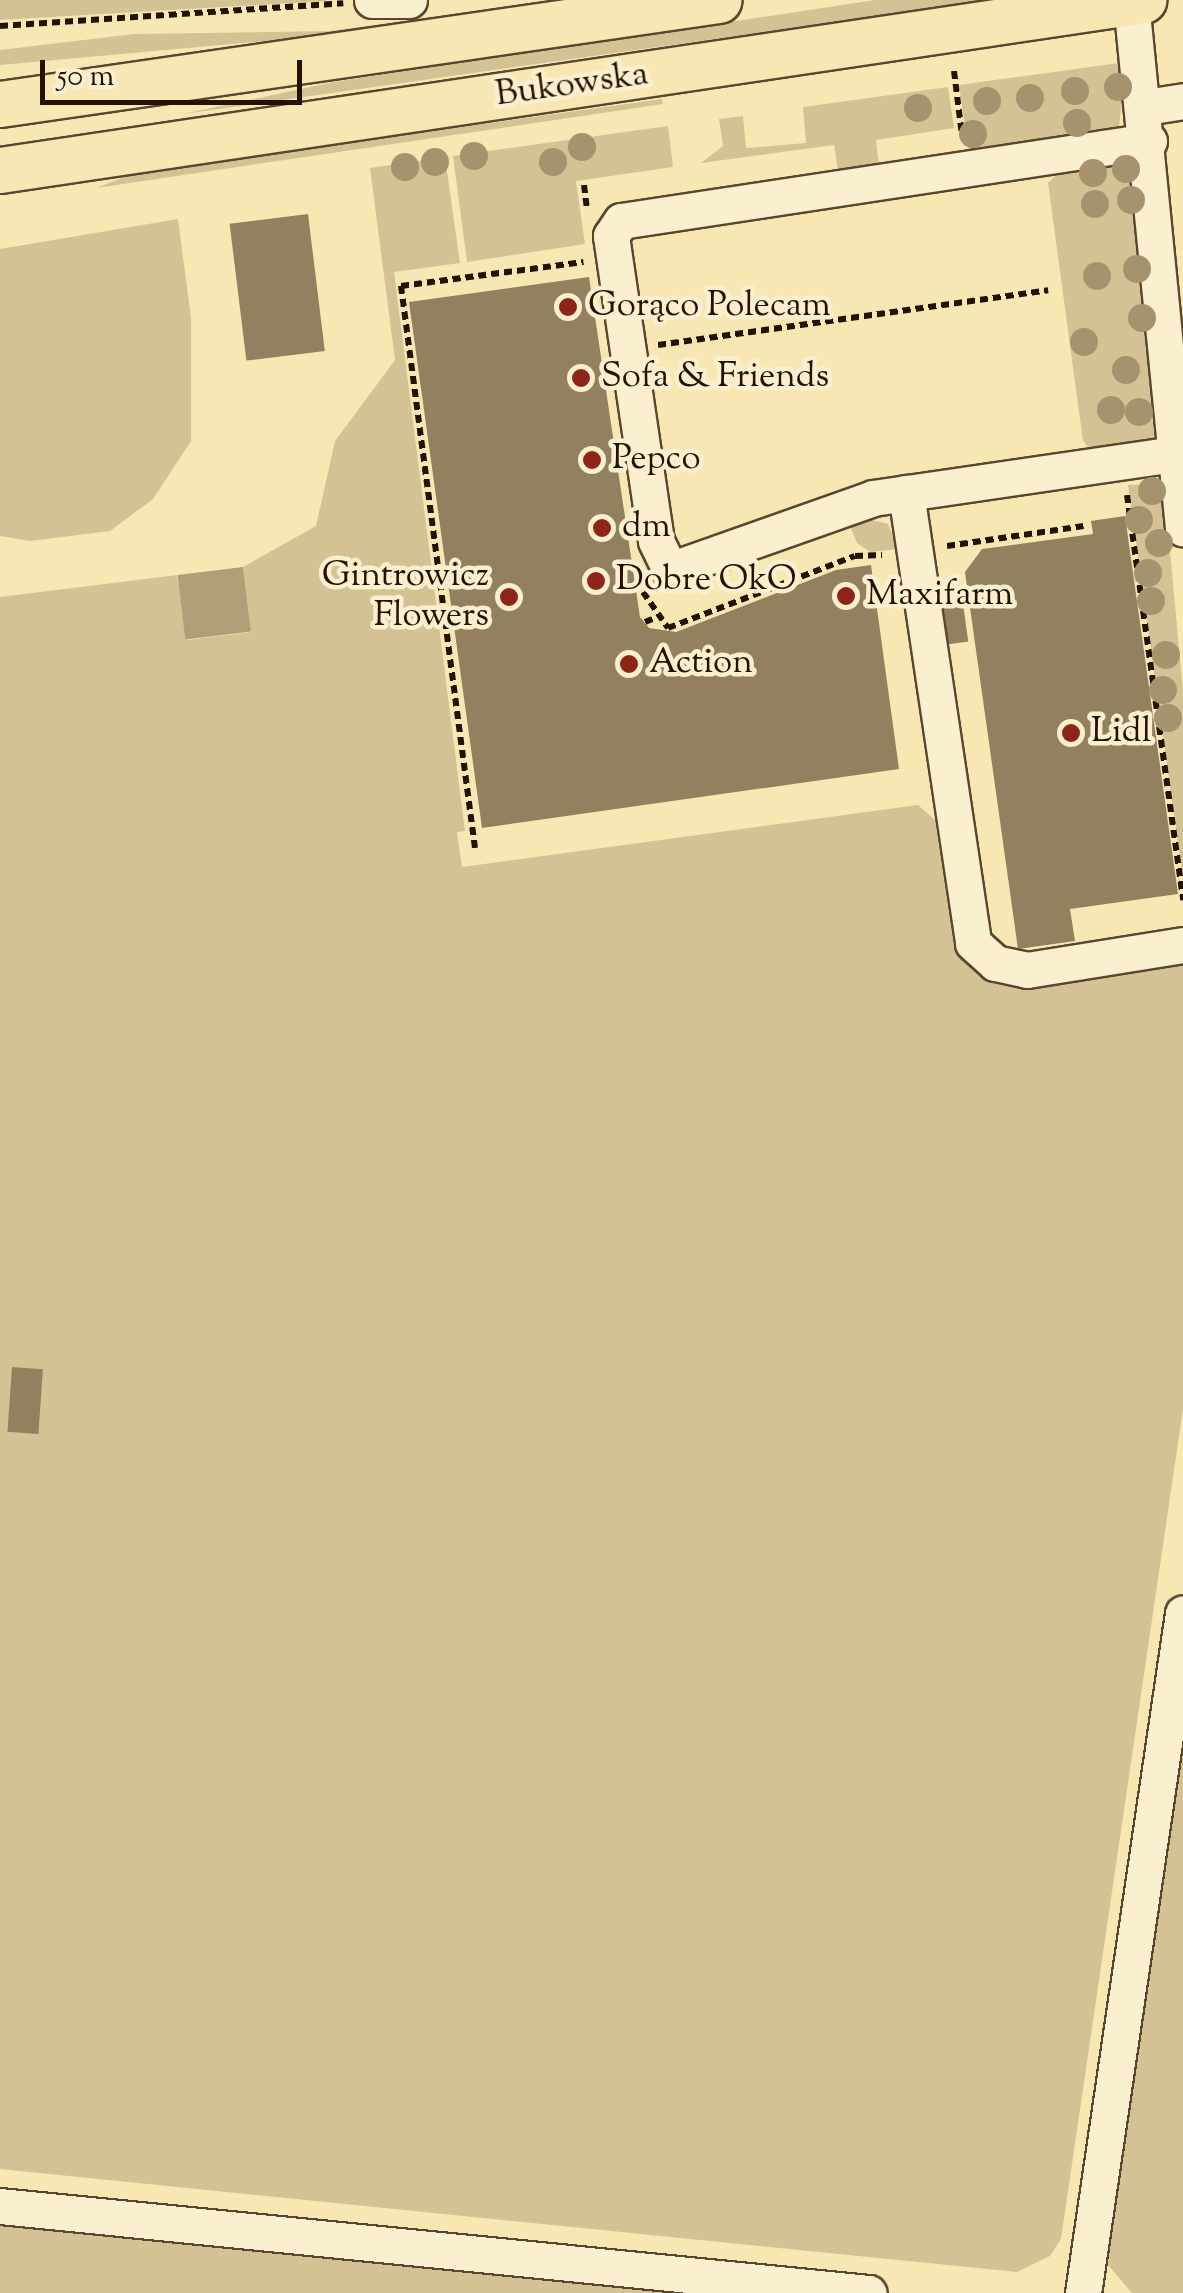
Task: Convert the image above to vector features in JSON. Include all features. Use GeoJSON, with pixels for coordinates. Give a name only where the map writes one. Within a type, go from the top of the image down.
{"type":"FeatureCollection","features":[{"type":"Feature","properties":{"kind":"main road","name":"Bukowska"},"geometry":{"type":"LineString","coordinates":[[0,104],[719,0]]}},
{"type":"Feature","properties":{"kind":"main road","name":"Bukowska"},"geometry":{"type":"LineString","coordinates":[[0,170],[1137,1]]}},
{"type":"Feature","properties":{"kind":"street"},"geometry":{"type":"LineString","coordinates":[[372,0],[409,0]]}},
{"type":"Feature","properties":{"kind":"street"},"geometry":{"type":"LineString","coordinates":[[1137,1],[1183,528]]}},
{"type":"Feature","properties":{"kind":"street"},"geometry":{"type":"LineString","coordinates":[[1176,454],[906,493],[670,570],[656,542],[611,236],[621,220],[966,169],[1147,124],[1183,102]]}},
{"type":"Feature","properties":{"kind":"street"},"geometry":{"type":"LineString","coordinates":[[906,493],[898,553],[973,943],[995,963],[1027,970],[1183,946]]}},
{"type":"Feature","properties":{"kind":"street"},"geometry":{"type":"LineString","coordinates":[[1084,2293],[1183,1614]]}},
{"type":"Feature","properties":{"kind":"street"},"geometry":{"type":"LineString","coordinates":[[0,2206],[870,2293]]}},
{"type":"Feature","properties":{"kind":"path"},"geometry":{"type":"LineString","coordinates":[[0,26],[326,6]]}},
{"type":"Feature","properties":{"kind":"path"},"geometry":{"type":"LineString","coordinates":[[954,71],[966,169]]}},
{"type":"Feature","properties":{"kind":"path"},"geometry":{"type":"LineString","coordinates":[[475,848],[402,286],[594,260]]}},
{"type":"Feature","properties":{"kind":"path"},"geometry":{"type":"LineString","coordinates":[[628,349],[1048,290]]}},
{"type":"Feature","properties":{"kind":"path"},"geometry":{"type":"LineString","coordinates":[[1123,462],[1183,900]]}},
{"type":"Feature","properties":{"kind":"path"},"geometry":{"type":"LineString","coordinates":[[898,553],[1084,526]]}},
{"type":"Feature","properties":{"kind":"path"},"geometry":{"type":"LineString","coordinates":[[645,622],[655,618]]}},
{"type":"Feature","properties":{"kind":"path"},"geometry":{"type":"LineString","coordinates":[[448,653],[458,651]]}},
{"type":"Feature","properties":{"kind":"shaded area"},"geometry":{"type":"Polygon","coordinates":[[[0,0],[326,0],[326,1],[0,20],[0,0]]]}},
{"type":"Feature","properties":{"kind":"shaded area"},"geometry":{"type":"Polygon","coordinates":[[[559,0],[321,36],[0,65],[0,50],[134,34],[330,31],[559,0]]]}},
{"type":"Feature","properties":{"kind":"shaded area"},"geometry":{"type":"Polygon","coordinates":[[[875,0],[990,0],[183,114],[334,82],[875,0]]]}},
{"type":"Feature","properties":{"kind":"shaded area"},"geometry":{"type":"Polygon","coordinates":[[[1126,62],[1119,127],[969,153],[959,85],[1126,62]]]}},
{"type":"Feature","properties":{"kind":"shaded area"},"geometry":{"type":"Polygon","coordinates":[[[948,87],[954,128],[876,140],[879,166],[838,171],[834,145],[701,163],[723,146],[719,119],[743,116],[746,148],[806,143],[803,107],[948,87]]]}},
{"type":"Feature","properties":{"kind":"shaded area"},"geometry":{"type":"Polygon","coordinates":[[[662,99],[663,104],[96,188],[135,173],[662,99]]]}},
{"type":"Feature","properties":{"kind":"shaded area"},"geometry":{"type":"Polygon","coordinates":[[[668,126],[673,167],[576,181],[585,244],[467,262],[453,156],[668,126]]]}},
{"type":"Feature","properties":{"kind":"shaded area"},"geometry":{"type":"Polygon","coordinates":[[[445,157],[460,263],[394,272],[465,831],[457,832],[462,867],[918,805],[935,820],[955,952],[983,975],[1022,987],[1183,964],[1183,1409],[1061,2239],[1050,2256],[1017,2272],[0,2169],[0,597],[177,575],[187,640],[251,632],[243,567],[316,526],[335,441],[395,360],[370,168],[445,157]]]}},
{"type":"Feature","properties":{"kind":"shaded area"},"geometry":{"type":"Polygon","coordinates":[[[1121,162],[1135,169],[1159,427],[1151,444],[1092,451],[1083,441],[1048,183],[1060,172],[1121,162]]]}},
{"type":"Feature","properties":{"kind":"shaded area"},"geometry":{"type":"Polygon","coordinates":[[[178,219],[191,318],[191,441],[153,499],[110,531],[30,541],[0,536],[0,249],[178,219]]]}},
{"type":"Feature","properties":{"kind":"shaded area"},"geometry":{"type":"Polygon","coordinates":[[[1155,484],[1165,497],[1183,691],[1183,879],[1128,485],[1155,484]]]}},
{"type":"Feature","properties":{"kind":"shaded area"},"geometry":{"type":"Polygon","coordinates":[[[864,518],[888,524],[898,549],[870,552],[857,543],[849,523],[864,518]]]}},
{"type":"Feature","properties":{"kind":"shaded area"},"geometry":{"type":"Polygon","coordinates":[[[243,567],[251,632],[185,640],[177,575],[243,567]]]}},
{"type":"Feature","properties":{"kind":"shaded area"},"geometry":{"type":"Polygon","coordinates":[[[1183,1691],[1183,2293],[1132,2293],[1102,2258],[1183,1691]]]}},
{"type":"Feature","properties":{"kind":"shaded area"},"geometry":{"type":"Polygon","coordinates":[[[0,2220],[730,2293],[0,2293],[0,2220]]]}},
{"type":"Feature","properties":{"kind":"building"},"geometry":{"type":"Polygon","coordinates":[[[308,214],[325,351],[246,361],[230,224],[308,214]]]}},
{"type":"Feature","properties":{"kind":"building"},"geometry":{"type":"Polygon","coordinates":[[[589,277],[640,617],[649,628],[676,632],[836,570],[871,565],[899,769],[482,828],[409,302],[589,277]]]}},
{"type":"Feature","properties":{"kind":"building","name":"Lidl"},"geometry":{"type":"Polygon","coordinates":[[[1125,516],[1178,894],[1070,909],[1075,941],[1018,949],[965,572],[982,549],[1093,534],[1091,521],[1125,516]]]}},
{"type":"Feature","properties":{"kind":"building"},"geometry":{"type":"Polygon","coordinates":[[[962,597],[968,642],[948,644],[942,600],[962,597]]]}},
{"type":"Feature","properties":{"kind":"building"},"geometry":{"type":"Polygon","coordinates":[[[12,1367],[43,1369],[38,1434],[7,1432],[12,1367]]]}},
{"type":"Feature","properties":{"kind":"place","name":"Gorąco Polecam"},"geometry":{"type":"Point","coordinates":[568,307]}},
{"type":"Feature","properties":{"kind":"place","name":"Sofa & Friends"},"geometry":{"type":"Point","coordinates":[581,378]}},
{"type":"Feature","properties":{"kind":"place","name":"Pepco"},"geometry":{"type":"Point","coordinates":[592,460]}},
{"type":"Feature","properties":{"kind":"place","name":"dm"},"geometry":{"type":"Point","coordinates":[602,528]}},
{"type":"Feature","properties":{"kind":"place","name":"Dobre OkO"},"geometry":{"type":"Point","coordinates":[596,581]}},
{"type":"Feature","properties":{"kind":"place","name":"Maxifarm"},"geometry":{"type":"Point","coordinates":[846,596]}},
{"type":"Feature","properties":{"kind":"place","name":"Gintrowicz Flowers"},"geometry":{"type":"Point","coordinates":[509,597]}},
{"type":"Feature","properties":{"kind":"place","name":"Action"},"geometry":{"type":"Point","coordinates":[629,664]}},
{"type":"Feature","properties":{"kind":"place","name":"Lidl"},"geometry":{"type":"Point","coordinates":[1071,733]}}]}
